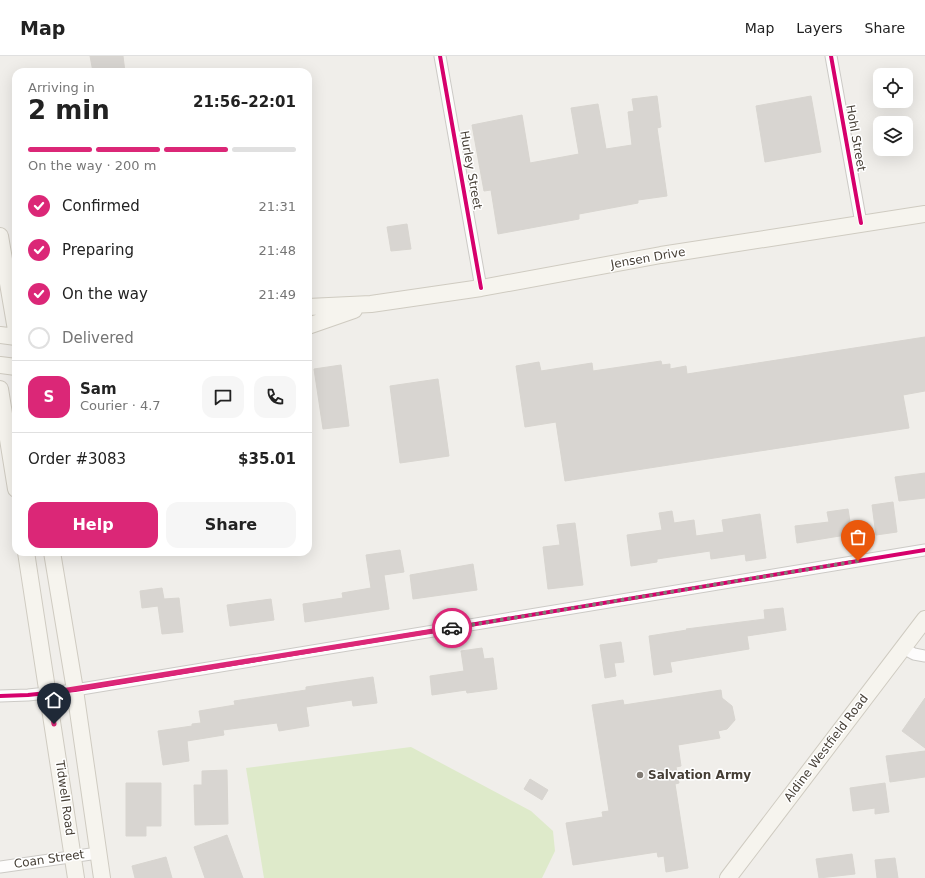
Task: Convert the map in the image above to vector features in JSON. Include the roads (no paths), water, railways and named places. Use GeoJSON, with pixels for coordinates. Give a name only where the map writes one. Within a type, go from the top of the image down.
{"type":"FeatureCollection","features":[{"type":"Feature","properties":{"kind":"main road","name":"Jensen Drive"},"geometry":{"type":"LineString","coordinates":[[312,307],[371,304],[481,288],[661,255],[925,214]]}},
{"type":"Feature","properties":{"kind":"main road"},"geometry":{"type":"LineString","coordinates":[[0,236],[12,306]]}},
{"type":"Feature","properties":{"kind":"main road","name":"Jensen Drive"},"geometry":{"type":"LineString","coordinates":[[312,325],[371,304]]}},
{"type":"Feature","properties":{"kind":"main road"},"geometry":{"type":"LineString","coordinates":[[0,335],[12,336]]}},
{"type":"Feature","properties":{"kind":"main road"},"geometry":{"type":"LineString","coordinates":[[0,365],[12,366]]}},
{"type":"Feature","properties":{"kind":"main road"},"geometry":{"type":"LineString","coordinates":[[0,389],[12,464]]}},
{"type":"Feature","properties":{"kind":"main road","name":"Tidwell Road"},"geometry":{"type":"LineString","coordinates":[[27,556],[49,693],[76,878]]}},
{"type":"Feature","properties":{"kind":"main road","name":"Tidwell Road"},"geometry":{"type":"LineString","coordinates":[[53,556],[75,690],[102,878]]}},
{"type":"Feature","properties":{"kind":"main road","name":"Aldine Westfield Road"},"geometry":{"type":"LineString","coordinates":[[728,878],[925,618]]}},
{"type":"Feature","properties":{"kind":"street","name":"Hurley Street"},"geometry":{"type":"LineString","coordinates":[[440,56],[481,288]]}},
{"type":"Feature","properties":{"kind":"street","name":"Hohl Street"},"geometry":{"type":"LineString","coordinates":[[831,56],[861,223]]}},
{"type":"Feature","properties":{"kind":"street"},"geometry":{"type":"LineString","coordinates":[[0,696],[75,690],[925,550]]}},
{"type":"Feature","properties":{"kind":"street"},"geometry":{"type":"LineString","coordinates":[[903,648],[914,654],[925,656]]}},
{"type":"Feature","properties":{"kind":"street","name":"Coan Street"},"geometry":{"type":"LineString","coordinates":[[0,867],[98,853]]}},
{"type":"Feature","properties":{"kind":"place","name":"Salvation Army"},"geometry":{"type":"Point","coordinates":[640,775]}}]}
